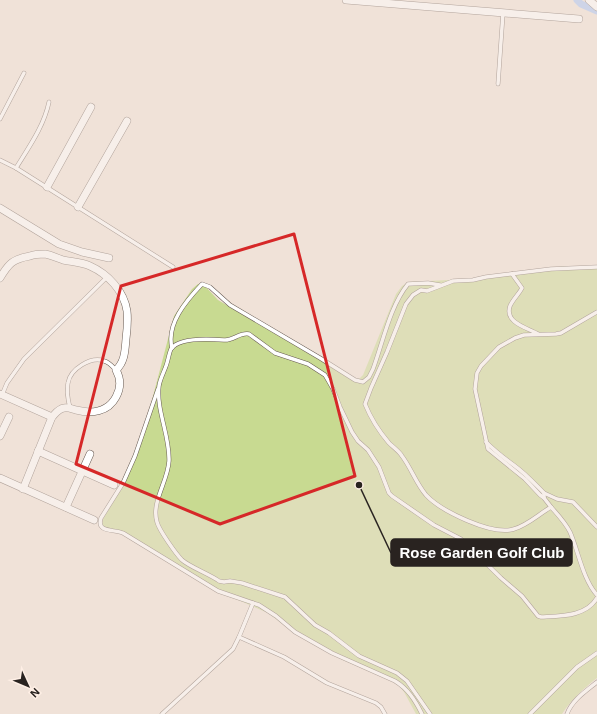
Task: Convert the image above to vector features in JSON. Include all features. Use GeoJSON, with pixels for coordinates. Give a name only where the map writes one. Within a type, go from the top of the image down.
{"type":"FeatureCollection","features":[{"type":"Feature","properties":{"kind":"street"},"geometry":{"type":"LineString","coordinates":[[346,0],[406,3],[579,20]]}},
{"type":"Feature","properties":{"kind":"street"},"geometry":{"type":"LineString","coordinates":[[589,0],[597,7]]}},
{"type":"Feature","properties":{"kind":"street"},"geometry":{"type":"LineString","coordinates":[[46,187],[91,107]]}},
{"type":"Feature","properties":{"kind":"street"},"geometry":{"type":"LineString","coordinates":[[78,207],[127,120]]}},
{"type":"Feature","properties":{"kind":"street"},"geometry":{"type":"LineString","coordinates":[[0,208],[59,244],[82,252],[109,258]]}},
{"type":"Feature","properties":{"kind":"street"},"geometry":{"type":"LineString","coordinates":[[0,278],[9,264],[17,258],[44,254],[90,266],[107,277],[117,289],[127,312],[124,355],[121,366],[116,370],[120,382],[119,390],[113,402],[105,409],[94,412],[70,408],[60,409],[52,417],[23,489]]}},
{"type":"Feature","properties":{"kind":"street"},"geometry":{"type":"LineString","coordinates":[[1,395],[52,417]]}},
{"type":"Feature","properties":{"kind":"street"},"geometry":{"type":"LineString","coordinates":[[0,436],[9,417]]}},
{"type":"Feature","properties":{"kind":"street"},"geometry":{"type":"LineString","coordinates":[[38,451],[114,485]]}},
{"type":"Feature","properties":{"kind":"street"},"geometry":{"type":"LineString","coordinates":[[66,507],[90,454]]}},
{"type":"Feature","properties":{"kind":"street"},"geometry":{"type":"LineString","coordinates":[[0,478],[94,520]]}},
{"type":"Feature","properties":{"kind":"lane"},"geometry":{"type":"LineString","coordinates":[[498,84],[502,13]]}},
{"type":"Feature","properties":{"kind":"lane"},"geometry":{"type":"LineString","coordinates":[[0,119],[24,73]]}},
{"type":"Feature","properties":{"kind":"lane"},"geometry":{"type":"LineString","coordinates":[[16,168],[41,126],[47,111],[48,102]]}},
{"type":"Feature","properties":{"kind":"lane"},"geometry":{"type":"LineString","coordinates":[[0,160],[16,168],[173,267]]}},
{"type":"Feature","properties":{"kind":"lane"},"geometry":{"type":"LineString","coordinates":[[551,507],[514,529],[508,530],[487,528],[460,518],[434,502],[425,494],[401,454],[390,444],[376,427],[365,404],[370,388],[387,352],[406,304],[413,295],[421,290],[427,291],[453,281],[473,280],[551,269],[597,267]]}},
{"type":"Feature","properties":{"kind":"lane"},"geometry":{"type":"LineString","coordinates":[[512,274],[522,288],[510,306],[512,318],[515,323],[539,334]]}},
{"type":"Feature","properties":{"kind":"lane"},"geometry":{"type":"LineString","coordinates":[[1,395],[7,383],[24,359],[107,277]]}},
{"type":"Feature","properties":{"kind":"lane"},"geometry":{"type":"LineString","coordinates":[[172,348],[170,340],[171,330],[176,319],[202,284],[210,287],[230,305],[355,380],[363,382],[369,377],[373,369],[393,312],[408,284],[428,283],[441,285]]}},
{"type":"Feature","properties":{"kind":"lane"},"geometry":{"type":"LineString","coordinates":[[597,312],[562,333],[524,335],[499,347],[481,366],[477,373],[475,389],[480,418],[488,449],[494,452],[525,479],[540,495],[573,502],[597,527]]}},
{"type":"Feature","properties":{"kind":"lane"},"geometry":{"type":"LineString","coordinates":[[422,714],[410,692],[402,685],[332,653],[295,632],[276,616],[259,605],[218,591],[123,533],[114,530],[107,531],[101,527],[101,518],[123,483],[135,456],[172,348],[178,343],[215,339],[226,341],[245,333],[249,334],[275,353],[308,364],[325,375],[329,381],[352,432],[358,441],[374,458],[389,493],[434,524],[461,539],[522,596],[538,616],[575,614],[589,608],[593,605],[597,598]]}},
{"type":"Feature","properties":{"kind":"lane"},"geometry":{"type":"LineString","coordinates":[[70,408],[68,383],[70,378],[81,365],[90,360],[103,360],[116,370]]}},
{"type":"Feature","properties":{"kind":"lane"},"geometry":{"type":"LineString","coordinates":[[159,387],[161,415],[167,442],[169,461],[156,503],[156,521],[182,560],[219,581],[230,581],[286,597],[315,626],[329,634],[359,656],[397,673],[407,681],[430,714]]}},
{"type":"Feature","properties":{"kind":"lane"},"geometry":{"type":"LineString","coordinates":[[544,496],[570,531],[583,570],[597,595]]}},
{"type":"Feature","properties":{"kind":"lane"},"geometry":{"type":"LineString","coordinates":[[162,714],[233,649],[253,603]]}},
{"type":"Feature","properties":{"kind":"lane"},"geometry":{"type":"LineString","coordinates":[[239,637],[284,656],[327,683],[376,703],[381,707],[385,714]]}},
{"type":"Feature","properties":{"kind":"lane"},"geometry":{"type":"LineString","coordinates":[[530,714],[578,667],[597,653]]}},
{"type":"Feature","properties":{"kind":"lane"},"geometry":{"type":"LineString","coordinates":[[567,714],[569,709],[582,694],[597,682]]}},
{"type":"Feature","properties":{"kind":"highlighted area"},"geometry":{"type":"Polygon","coordinates":[[[294,234],[355,476],[220,524],[76,464],[121,286],[294,234]]]}},
{"type":"Feature","properties":{"kind":"green space"},"geometry":{"type":"Polygon","coordinates":[[[566,266],[597,267],[597,678],[578,694],[562,714],[416,714],[404,692],[397,683],[343,660],[284,625],[268,613],[222,593],[124,533],[108,531],[102,526],[103,519],[131,466],[151,404],[174,316],[192,289],[198,284],[205,286],[218,300],[352,379],[359,379],[363,375],[396,294],[402,286],[409,282],[468,279],[566,266]]]}},
{"type":"Feature","properties":{"kind":"waterway"},"geometry":{"type":"LineString","coordinates":[[577,0],[581,4],[597,11]]}},
{"type":"Feature","properties":{"kind":"place","name":"Rose Garden Golf Club"},"geometry":{"type":"Point","coordinates":[359,485]}}]}
